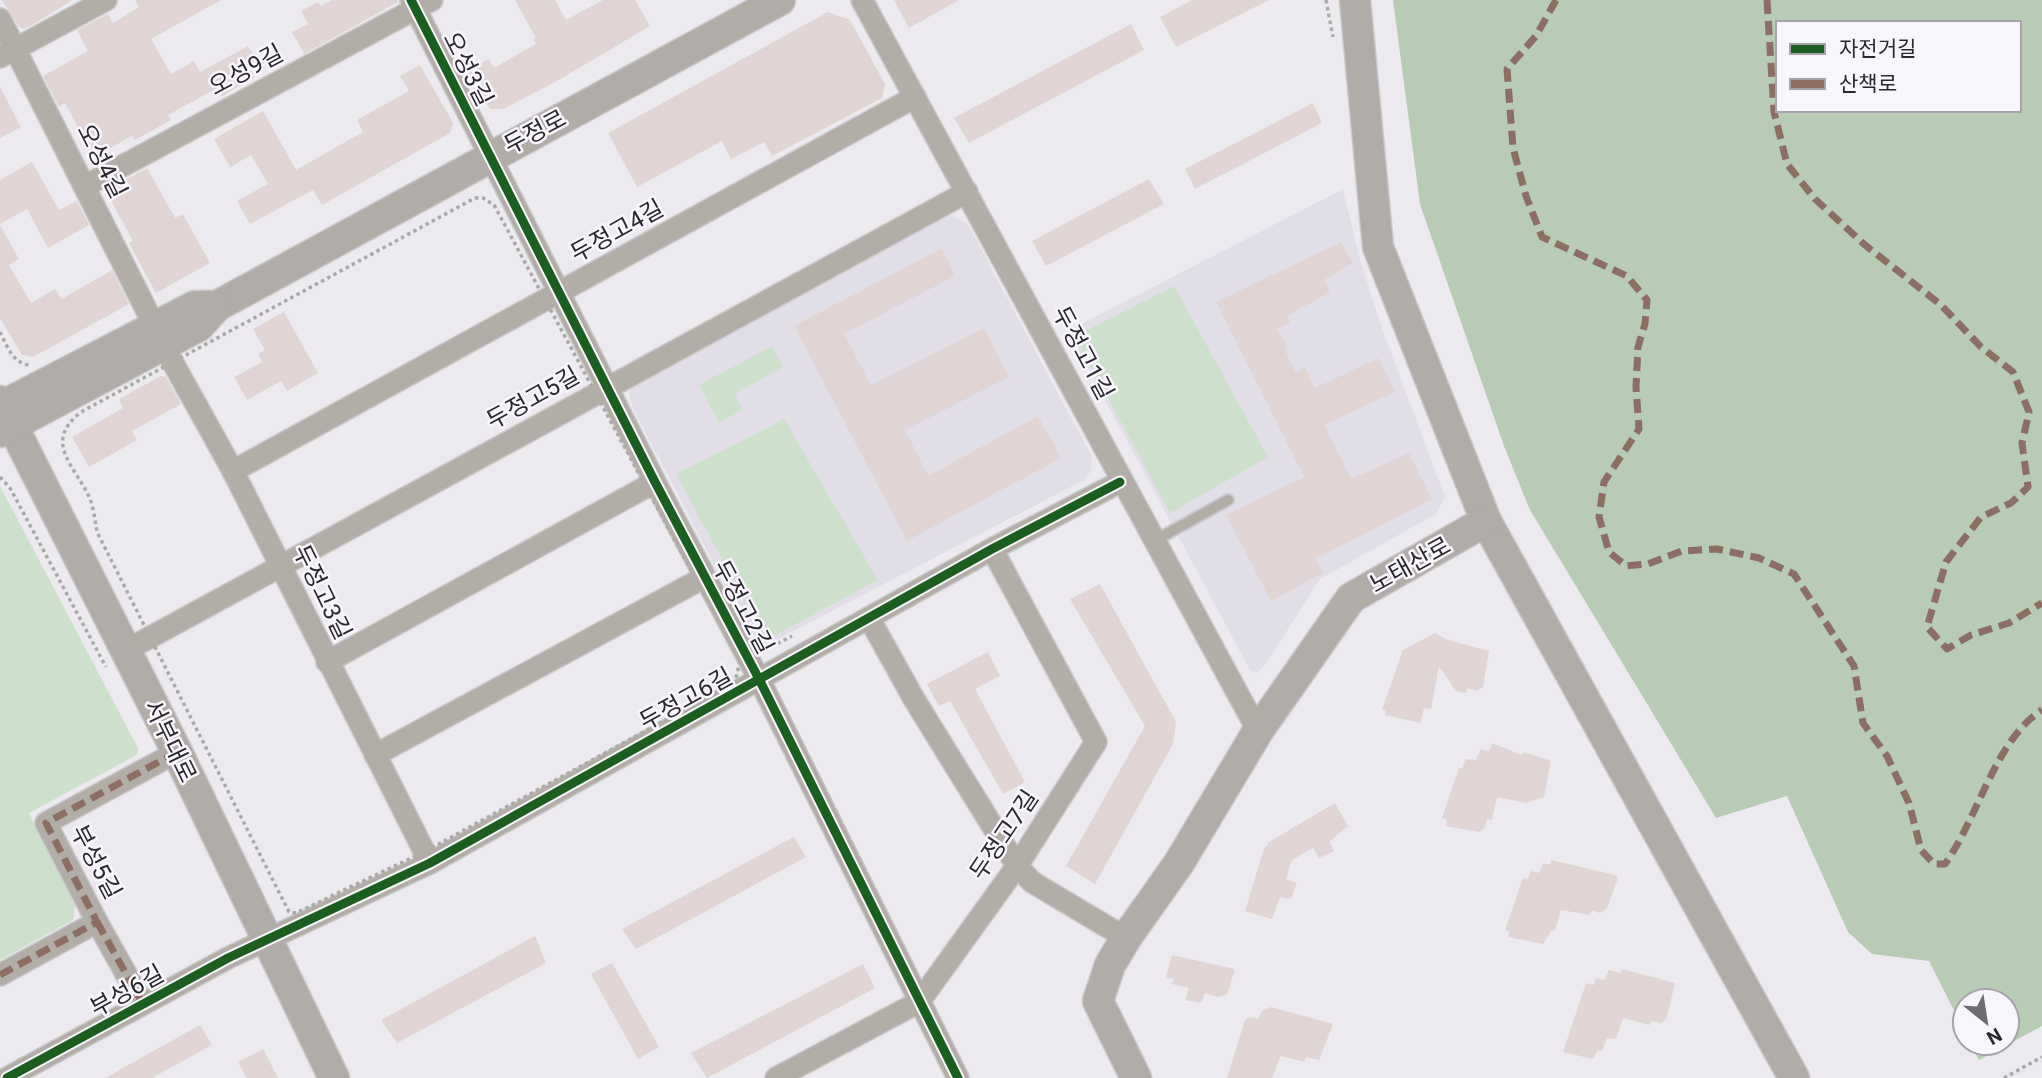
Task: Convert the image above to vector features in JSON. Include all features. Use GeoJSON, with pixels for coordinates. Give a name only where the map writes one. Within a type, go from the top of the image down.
{"type":"FeatureCollection","features":[{"type":"Feature","properties":{"kind":"street"},"geometry":{"type":"LineString","coordinates":[[8,52],[106,0]]}},
{"type":"Feature","properties":{"kind":"street","name":"두정로"},"geometry":{"type":"LineString","coordinates":[[2,413],[164,345],[198,326],[217,306],[780,0]]}},
{"type":"Feature","properties":{"kind":"street","name":"두정고1길"},"geometry":{"type":"LineString","coordinates":[[862,0],[1120,482],[1258,731]]}},
{"type":"Feature","properties":{"kind":"street"},"geometry":{"type":"LineString","coordinates":[[1354,0],[1378,247],[1486,521],[1794,1078]]}},
{"type":"Feature","properties":{"kind":"street","name":"오성3길"},"geometry":{"type":"LineString","coordinates":[[420,3],[489,157]]}},
{"type":"Feature","properties":{"kind":"street","name":"오성9길"},"geometry":{"type":"LineString","coordinates":[[85,186],[420,3]]}},
{"type":"Feature","properties":{"kind":"street","name":"오성4길"},"geometry":{"type":"LineString","coordinates":[[0,19],[8,52],[85,186],[164,345]]}},
{"type":"Feature","properties":{"kind":"street","name":"두정고4길"},"geometry":{"type":"LineString","coordinates":[[233,471],[915,97]]}},
{"type":"Feature","properties":{"kind":"street","name":"두정고2길"},"geometry":{"type":"LineString","coordinates":[[489,157],[553,296],[700,579],[760,681],[958,1078]]}},
{"type":"Feature","properties":{"kind":"street","name":"두정고5길"},"geometry":{"type":"LineString","coordinates":[[116,660],[602,390],[967,192]]}},
{"type":"Feature","properties":{"kind":"street","name":"두정고3길"},"geometry":{"type":"LineString","coordinates":[[164,345],[233,471],[427,857]]}},
{"type":"Feature","properties":{"kind":"street","name":"서부대로"},"geometry":{"type":"LineString","coordinates":[[2,413],[116,660],[177,752],[265,940],[334,1078]]}},
{"type":"Feature","properties":{"kind":"street","name":"두정고6길"},"geometry":{"type":"LineString","coordinates":[[265,940],[760,681],[992,549],[1120,482]]}},
{"type":"Feature","properties":{"kind":"street"},"geometry":{"type":"LineString","coordinates":[[327,662],[650,485]]}},
{"type":"Feature","properties":{"kind":"street","name":"노태산로"},"geometry":{"type":"LineString","coordinates":[[1136,1078],[1098,1000],[1110,965],[1126,939],[1179,863],[1258,731],[1352,598],[1486,521]]}},
{"type":"Feature","properties":{"kind":"street","name":"두정고7길"},"geometry":{"type":"LineString","coordinates":[[776,1078],[919,1002],[1017,866],[1097,743],[992,549]]}},
{"type":"Feature","properties":{"kind":"street","name":"두정고2길"},"geometry":{"type":"LineString","coordinates":[[375,755],[700,579]]}},
{"type":"Feature","properties":{"kind":"street"},"geometry":{"type":"LineString","coordinates":[[869,618],[914,699],[1017,866],[1032,882],[1126,939]]}},
{"type":"Feature","properties":{"kind":"street","name":"부성5길"},"geometry":{"type":"LineString","coordinates":[[0,975],[97,922],[46,823],[177,752]]}},
{"type":"Feature","properties":{"kind":"street"},"geometry":{"type":"LineString","coordinates":[[97,922],[143,1004]]}},
{"type":"Feature","properties":{"kind":"street","name":"부성6길"},"geometry":{"type":"LineString","coordinates":[[7,1078],[265,940]]}},
{"type":"Feature","properties":{"kind":"lane"},"geometry":{"type":"LineString","coordinates":[[1154,541],[1228,500]]}},
{"type":"Feature","properties":{"kind":"path"},"geometry":{"type":"LineString","coordinates":[[1326,0],[1333,41]]}},
{"type":"Feature","properties":{"kind":"path"},"geometry":{"type":"LineString","coordinates":[[164,345],[475,198],[483,198],[494,205],[553,296],[740,661],[735,681],[427,857],[296,913],[289,912],[283,904]]}},
{"type":"Feature","properties":{"kind":"path"},"geometry":{"type":"LineString","coordinates":[[0,332],[20,364],[40,364]]}},
{"type":"Feature","properties":{"kind":"path"},"geometry":{"type":"LineString","coordinates":[[0,477],[10,488],[116,660]]}},
{"type":"Feature","properties":{"kind":"path"},"geometry":{"type":"LineString","coordinates":[[754,647],[765,650],[802,631]]}},
{"type":"Feature","properties":{"kind":"path"},"geometry":{"type":"LineString","coordinates":[[2000,1075],[2042,1046]]}},
{"type":"Feature","properties":{"kind":"path"},"geometry":{"type":"LineString","coordinates":[[2000,1075],[2042,1057]]}},
{"type":"Feature","properties":{"kind":"shaded area"},"geometry":{"type":"Polygon","coordinates":[[[1343,189],[1360,260],[1383,331],[1445,497],[1436,514],[1320,579],[1265,665],[1257,673],[1250,670],[1068,331],[1343,189]]]}},
{"type":"Feature","properties":{"kind":"shaded area"},"geometry":{"type":"Polygon","coordinates":[[[940,214],[952,216],[968,224],[1092,457],[1091,470],[1086,479],[763,647],[754,642],[633,408],[629,394],[632,381],[940,214]]]}},
{"type":"Feature","properties":{"kind":"green space"},"geometry":{"type":"Polygon","coordinates":[[[1393,0],[2042,0],[2042,1026],[2021,1037],[2021,987],[1951,987],[1951,1004],[1929,961],[1872,954],[1848,932],[1787,796],[1716,818],[1530,510],[1504,446],[1420,204],[1393,0]]]}},
{"type":"Feature","properties":{"kind":"green space"},"geometry":{"type":"Polygon","coordinates":[[[1174,286],[1268,457],[1170,513],[1075,336],[1174,286]]]}},
{"type":"Feature","properties":{"kind":"green space"},"geometry":{"type":"Polygon","coordinates":[[[772,346],[783,367],[735,394],[742,410],[719,423],[699,385],[772,346]]]}},
{"type":"Feature","properties":{"kind":"green space"},"geometry":{"type":"Polygon","coordinates":[[[784,419],[878,580],[766,640],[676,474],[784,419]]]}},
{"type":"Feature","properties":{"kind":"green space"},"geometry":{"type":"Polygon","coordinates":[[[0,486],[139,750],[135,756],[29,813],[75,906],[73,920],[0,960],[0,486]]]}},
{"type":"Feature","properties":{"kind":"building"},"geometry":{"type":"Polygon","coordinates":[[[2,0],[73,0],[25,29],[19,27],[2,0]]]}},
{"type":"Feature","properties":{"kind":"building"},"geometry":{"type":"Polygon","coordinates":[[[135,0],[221,0],[151,39],[171,74],[194,61],[200,72],[248,46],[257,61],[249,66],[255,77],[222,96],[217,88],[168,115],[171,120],[135,140],[132,136],[94,157],[65,103],[59,107],[43,76],[88,51],[77,30],[108,14],[113,23],[139,7],[135,0]]]}},
{"type":"Feature","properties":{"kind":"building"},"geometry":{"type":"Polygon","coordinates":[[[332,0],[398,2],[304,54],[292,32],[308,24],[301,11],[318,2],[321,6],[332,0]]]}},
{"type":"Feature","properties":{"kind":"building"},"geometry":{"type":"Polygon","coordinates":[[[515,0],[555,0],[566,20],[603,0],[635,0],[650,26],[557,81],[503,109],[490,109],[466,71],[489,59],[494,68],[536,44],[533,39],[536,38],[515,0]]]}},
{"type":"Feature","properties":{"kind":"building"},"geometry":{"type":"Polygon","coordinates":[[[894,0],[959,0],[909,28],[894,0]]]}},
{"type":"Feature","properties":{"kind":"building"},"geometry":{"type":"Polygon","coordinates":[[[1192,0],[1269,0],[1176,47],[1160,17],[1192,0]]]}},
{"type":"Feature","properties":{"kind":"building"},"geometry":{"type":"Polygon","coordinates":[[[828,12],[850,20],[885,84],[882,98],[772,156],[764,142],[731,159],[722,141],[637,187],[608,133],[828,12]]]}},
{"type":"Feature","properties":{"kind":"building"},"geometry":{"type":"Polygon","coordinates":[[[1131,24],[1144,50],[969,143],[954,118],[1131,24]]]}},
{"type":"Feature","properties":{"kind":"building"},"geometry":{"type":"Polygon","coordinates":[[[420,65],[453,123],[450,133],[322,205],[313,190],[250,224],[237,201],[268,184],[251,155],[230,167],[214,139],[263,111],[296,170],[363,132],[357,120],[409,91],[400,76],[420,65]]]}},
{"type":"Feature","properties":{"kind":"building"},"geometry":{"type":"Polygon","coordinates":[[[0,87],[21,127],[0,138],[0,87]]]}},
{"type":"Feature","properties":{"kind":"building"},"geometry":{"type":"Polygon","coordinates":[[[1313,103],[1322,123],[1195,189],[1185,169],[1313,103]]]}},
{"type":"Feature","properties":{"kind":"building"},"geometry":{"type":"Polygon","coordinates":[[[32,162],[59,210],[77,201],[89,225],[48,248],[27,209],[0,224],[0,180],[32,162]]]}},
{"type":"Feature","properties":{"kind":"building"},"geometry":{"type":"Polygon","coordinates":[[[147,168],[175,218],[183,214],[210,263],[156,293],[129,243],[133,241],[106,191],[147,168]]]}},
{"type":"Feature","properties":{"kind":"building"},"geometry":{"type":"Polygon","coordinates":[[[1149,179],[1164,204],[1046,266],[1032,241],[1149,179]]]}},
{"type":"Feature","properties":{"kind":"building"},"geometry":{"type":"Polygon","coordinates":[[[0,225],[19,259],[9,265],[31,303],[55,289],[62,299],[112,270],[129,304],[33,357],[22,355],[0,318],[0,225]]]}},
{"type":"Feature","properties":{"kind":"building"},"geometry":{"type":"Polygon","coordinates":[[[1341,242],[1353,263],[1325,279],[1330,292],[1287,316],[1290,323],[1277,329],[1287,346],[1284,348],[1296,373],[1305,368],[1315,388],[1378,358],[1395,392],[1324,425],[1351,479],[1409,453],[1432,499],[1316,559],[1323,573],[1271,601],[1226,515],[1304,477],[1216,302],[1341,242]]]}},
{"type":"Feature","properties":{"kind":"building"},"geometry":{"type":"Polygon","coordinates":[[[942,248],[955,276],[844,334],[871,385],[984,328],[1009,377],[905,430],[928,476],[1038,416],[1061,458],[907,541],[794,326],[942,248]]]}},
{"type":"Feature","properties":{"kind":"building"},"geometry":{"type":"Polygon","coordinates":[[[284,312],[318,373],[287,391],[281,381],[247,400],[234,377],[262,362],[258,354],[265,350],[253,329],[284,312]]]}},
{"type":"Feature","properties":{"kind":"building"},"geometry":{"type":"Polygon","coordinates":[[[161,376],[166,377],[181,404],[132,431],[137,440],[89,467],[72,437],[123,408],[119,399],[161,376]]]}},
{"type":"Feature","properties":{"kind":"building"},"geometry":{"type":"Polygon","coordinates":[[[1100,584],[1176,722],[1173,744],[1095,884],[1066,866],[1145,726],[1070,599],[1100,584]]]}},
{"type":"Feature","properties":{"kind":"building"},"geometry":{"type":"Polygon","coordinates":[[[1435,633],[1445,639],[1489,651],[1483,687],[1476,691],[1468,688],[1466,693],[1456,691],[1439,666],[1431,709],[1424,708],[1420,723],[1385,715],[1386,711],[1382,710],[1403,650],[1435,633]]]}},
{"type":"Feature","properties":{"kind":"building"},"geometry":{"type":"Polygon","coordinates":[[[988,652],[1000,676],[975,689],[1025,782],[1003,794],[950,701],[939,706],[927,684],[988,652]]]}},
{"type":"Feature","properties":{"kind":"building"},"geometry":{"type":"Polygon","coordinates":[[[1492,743],[1522,755],[1524,752],[1551,761],[1544,797],[1526,803],[1497,797],[1492,820],[1487,819],[1484,829],[1479,832],[1446,826],[1447,820],[1442,818],[1459,768],[1462,768],[1466,759],[1476,760],[1481,749],[1489,751],[1492,743]]]}},
{"type":"Feature","properties":{"kind":"building"},"geometry":{"type":"Polygon","coordinates":[[[1335,803],[1348,826],[1329,842],[1334,851],[1319,858],[1313,848],[1292,860],[1286,879],[1297,883],[1291,899],[1280,897],[1272,919],[1245,911],[1264,849],[1269,842],[1335,803]]]}},
{"type":"Feature","properties":{"kind":"building"},"geometry":{"type":"Polygon","coordinates":[[[794,837],[806,857],[636,949],[622,929],[794,837]]]}},
{"type":"Feature","properties":{"kind":"building"},"geometry":{"type":"Polygon","coordinates":[[[1551,860],[1615,875],[1618,878],[1607,908],[1600,913],[1592,910],[1590,915],[1561,910],[1555,931],[1551,931],[1543,944],[1508,937],[1510,932],[1505,930],[1523,878],[1528,879],[1531,871],[1539,873],[1543,863],[1550,865],[1551,860]]]}},
{"type":"Feature","properties":{"kind":"building"},"geometry":{"type":"Polygon","coordinates":[[[535,936],[546,963],[397,1043],[381,1020],[535,936]]]}},
{"type":"Feature","properties":{"kind":"building"},"geometry":{"type":"Polygon","coordinates":[[[1172,955],[1235,969],[1227,995],[1217,997],[1205,993],[1201,1003],[1185,1000],[1189,988],[1172,984],[1174,979],[1166,977],[1172,955]]]}},
{"type":"Feature","properties":{"kind":"building"},"geometry":{"type":"Polygon","coordinates":[[[612,963],[659,1047],[638,1059],[591,974],[612,963]]]}},
{"type":"Feature","properties":{"kind":"building"},"geometry":{"type":"Polygon","coordinates":[[[863,964],[875,988],[707,1078],[691,1053],[863,964]]]}},
{"type":"Feature","properties":{"kind":"building"},"geometry":{"type":"Polygon","coordinates":[[[1622,969],[1675,983],[1667,1017],[1662,1023],[1651,1021],[1650,1025],[1623,1018],[1616,1039],[1607,1038],[1602,1051],[1597,1051],[1593,1059],[1563,1052],[1586,983],[1594,985],[1596,978],[1604,980],[1609,970],[1620,973],[1622,969]]]}},
{"type":"Feature","properties":{"kind":"building"},"geometry":{"type":"Polygon","coordinates":[[[1271,1007],[1333,1024],[1319,1060],[1306,1057],[1304,1062],[1281,1056],[1272,1078],[1227,1078],[1245,1020],[1250,1017],[1258,1019],[1262,1011],[1271,1007]]]}},
{"type":"Feature","properties":{"kind":"building"},"geometry":{"type":"Polygon","coordinates":[[[200,1025],[212,1045],[152,1078],[105,1078],[200,1025]]]}},
{"type":"Feature","properties":{"kind":"building"},"geometry":{"type":"Polygon","coordinates":[[[263,1049],[278,1078],[247,1078],[238,1062],[263,1049]]]}},
{"type":"Feature","properties":{"kind":"marked path"},"geometry":{"type":"LineString","coordinates":[[1556,0],[1536,36],[1507,69],[1513,148],[1526,196],[1542,237],[1627,276],[1647,300],[1645,324],[1638,347],[1636,387],[1639,429],[1604,482],[1599,517],[1609,552],[1626,566],[1648,564],[1682,551],[1717,549],[1759,558],[1794,574],[1854,666],[1863,723],[1887,756],[1909,803],[1921,850],[1934,864],[1945,864],[1999,760],[2026,723],[2042,710]]}},
{"type":"Feature","properties":{"kind":"marked path"},"geometry":{"type":"LineString","coordinates":[[1767,0],[1774,112],[1787,164],[1815,199],[1865,245],[1941,305],[1981,347],[2013,372],[2029,412],[2022,443],[2028,487],[2011,503],[1981,517],[1946,562],[1927,627],[1947,649],[1971,635],[2009,623],[2042,603]]}},
{"type":"Feature","properties":{"kind":"marked path"},"geometry":{"type":"LineString","coordinates":[[0,975],[97,922],[46,823],[177,752]]}},
{"type":"Feature","properties":{"kind":"marked path"},"geometry":{"type":"LineString","coordinates":[[97,922],[143,1004]]}},
{"type":"Feature","properties":{"kind":"cycle path"},"geometry":{"type":"LineString","coordinates":[[411,0],[655,482],[760,681],[958,1078]]}},
{"type":"Feature","properties":{"kind":"cycle path"},"geometry":{"type":"LineString","coordinates":[[7,1078],[228,958],[430,863],[992,549],[1120,482]]}}]}
